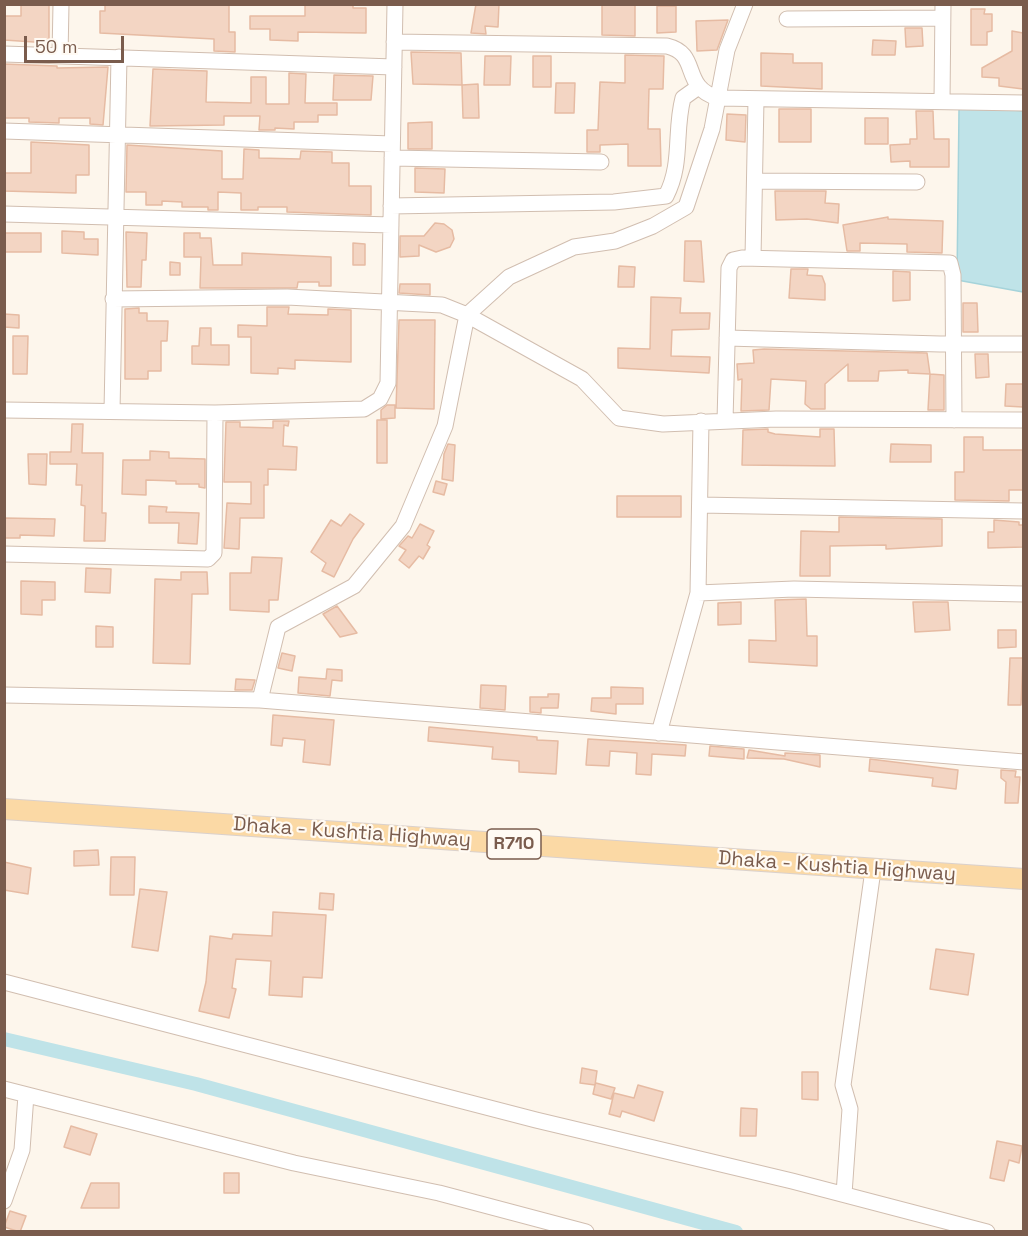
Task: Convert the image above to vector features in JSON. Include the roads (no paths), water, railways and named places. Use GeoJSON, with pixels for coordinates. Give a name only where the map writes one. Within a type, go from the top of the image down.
{"type":"FeatureCollection","features":[{"type":"Feature","properties":{"kind":"main road","name":"Dhaka - Kushtia Highway"},"geometry":{"type":"LineString","coordinates":[[4,809],[1023,879]]}},
{"type":"Feature","properties":{"kind":"street"},"geometry":{"type":"LineString","coordinates":[[60,56],[61,4]]}},
{"type":"Feature","properties":{"kind":"street"},"geometry":{"type":"LineString","coordinates":[[4,410],[215,413],[352,410],[372,406],[385,393],[388,383],[395,4]]}},
{"type":"Feature","properties":{"kind":"street"},"geometry":{"type":"LineString","coordinates":[[260,700],[278,627],[354,586],[403,526],[446,426],[467,315],[509,277],[574,247],[615,241],[654,226],[686,207],[712,129],[727,50],[745,4]]}},
{"type":"Feature","properties":{"kind":"street"},"geometry":{"type":"LineString","coordinates":[[787,19],[943,11],[942,101]]}},
{"type":"Feature","properties":{"kind":"street"},"geometry":{"type":"LineString","coordinates":[[394,42],[667,46],[677,48],[686,58],[697,88],[706,95],[718,98],[1023,103]]}},
{"type":"Feature","properties":{"kind":"street"},"geometry":{"type":"LineString","coordinates":[[4,54],[394,67]]}},
{"type":"Feature","properties":{"kind":"street"},"geometry":{"type":"LineString","coordinates":[[112,411],[119,57]]}},
{"type":"Feature","properties":{"kind":"street"},"geometry":{"type":"LineString","coordinates":[[391,206],[614,202],[666,196],[675,178],[678,117],[682,98],[697,88]]}},
{"type":"Feature","properties":{"kind":"street"},"geometry":{"type":"LineString","coordinates":[[753,258],[756,99]]}},
{"type":"Feature","properties":{"kind":"street"},"geometry":{"type":"LineString","coordinates":[[4,131],[117,135],[601,162]]}},
{"type":"Feature","properties":{"kind":"street"},"geometry":{"type":"LineString","coordinates":[[755,181],[917,182]]}},
{"type":"Feature","properties":{"kind":"street"},"geometry":{"type":"LineString","coordinates":[[4,214],[391,225]]}},
{"type":"Feature","properties":{"kind":"street"},"geometry":{"type":"LineString","coordinates":[[725,421],[729,268],[733,260],[753,258],[950,263],[953,275],[954,420]]}},
{"type":"Feature","properties":{"kind":"street"},"geometry":{"type":"LineString","coordinates":[[113,299],[287,297],[442,305],[467,315],[582,379],[619,418],[663,424],[776,419],[1023,420]]}},
{"type":"Feature","properties":{"kind":"street"},"geometry":{"type":"LineString","coordinates":[[727,338],[1023,344]]}},
{"type":"Feature","properties":{"kind":"street"},"geometry":{"type":"LineString","coordinates":[[4,554],[208,559],[214,553],[215,413]]}},
{"type":"Feature","properties":{"kind":"street"},"geometry":{"type":"LineString","coordinates":[[659,733],[698,593],[701,421]]}},
{"type":"Feature","properties":{"kind":"street"},"geometry":{"type":"LineString","coordinates":[[700,505],[1023,511]]}},
{"type":"Feature","properties":{"kind":"street"},"geometry":{"type":"LineString","coordinates":[[698,593],[794,589],[1023,594]]}},
{"type":"Feature","properties":{"kind":"street"},"geometry":{"type":"LineString","coordinates":[[4,695],[260,700],[1023,762]]}},
{"type":"Feature","properties":{"kind":"street"},"geometry":{"type":"LineString","coordinates":[[844,1194],[849,1109],[843,1085],[873,870]]}},
{"type":"Feature","properties":{"kind":"street"},"geometry":{"type":"LineString","coordinates":[[4,982],[536,1120],[844,1194],[987,1232]]}},
{"type":"Feature","properties":{"kind":"street"},"geometry":{"type":"LineString","coordinates":[[4,1089],[294,1163],[439,1193],[586,1232]]}},
{"type":"Feature","properties":{"kind":"street"},"geometry":{"type":"LineString","coordinates":[[4,1201],[21,1150],[26,1095]]}},
{"type":"Feature","properties":{"kind":"water"},"geometry":{"type":"Polygon","coordinates":[[[965,105],[1023,111],[1023,292],[957,280],[959,110],[965,105]]]}},
{"type":"Feature","properties":{"kind":"waterway"},"geometry":{"type":"LineString","coordinates":[[4,1039],[196,1084],[736,1232]]}}]}
